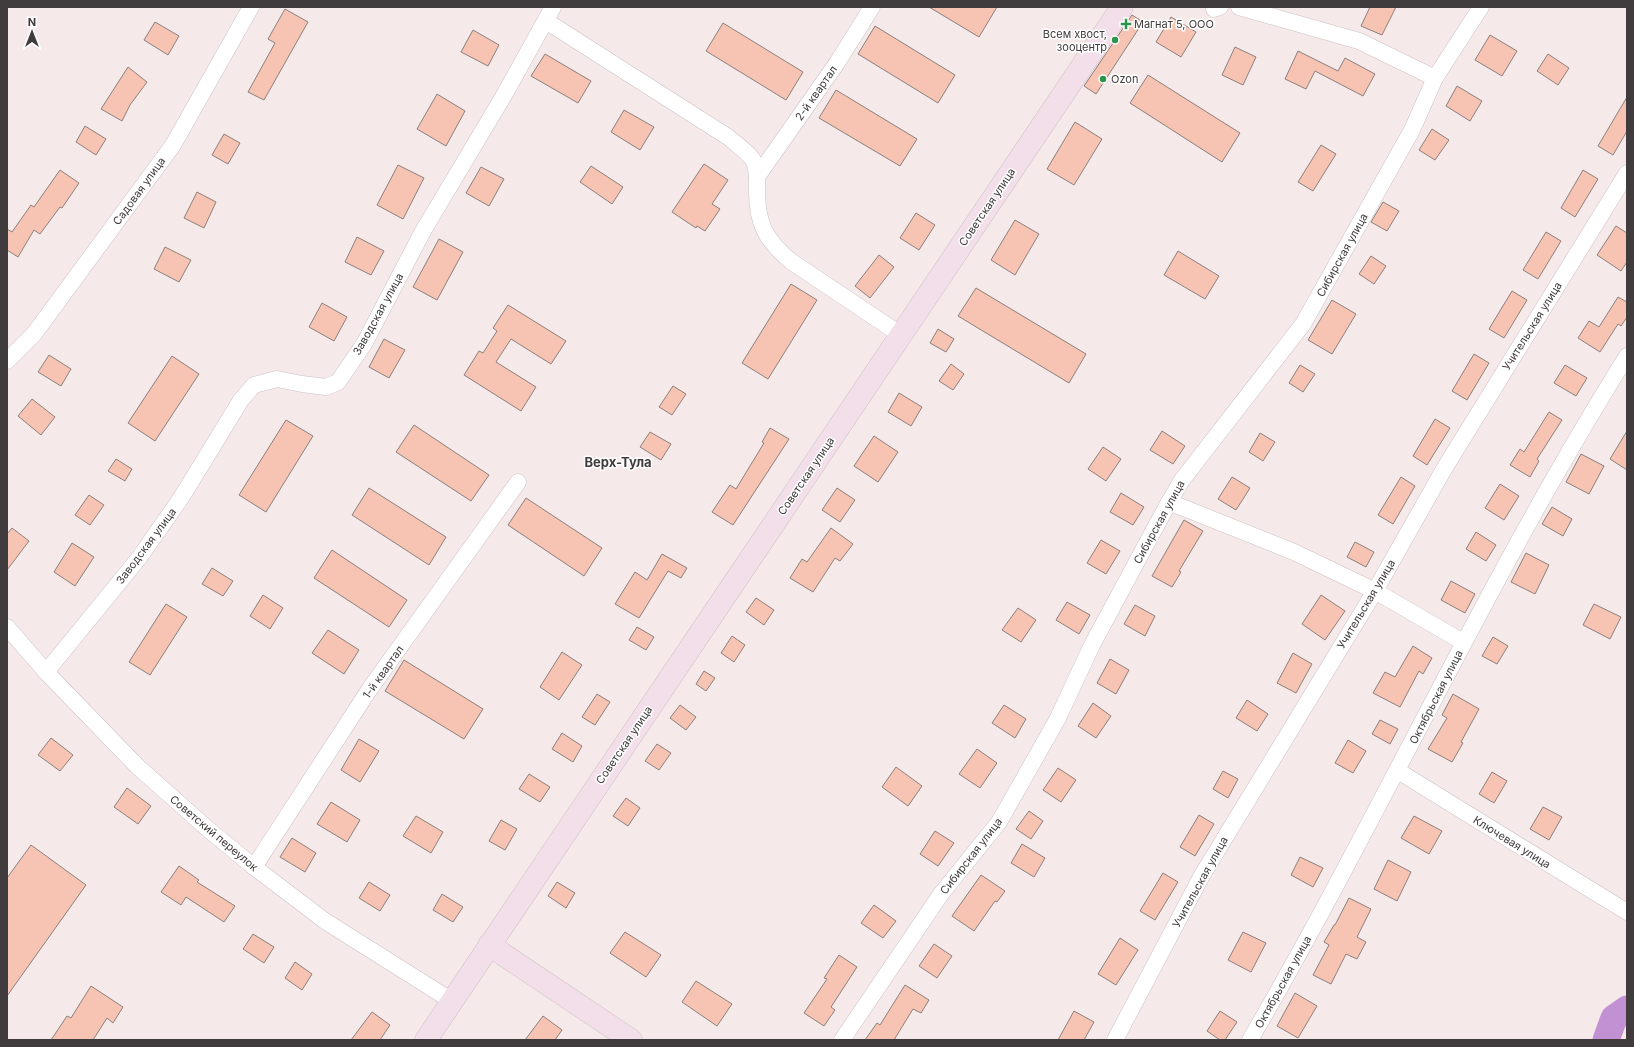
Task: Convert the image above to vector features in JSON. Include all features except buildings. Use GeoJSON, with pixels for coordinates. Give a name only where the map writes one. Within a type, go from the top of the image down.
{"type":"FeatureCollection","features":[{"type":"Feature","properties":{"kind":"main road","name":"Советская улица"},"geometry":{"type":"LineString","coordinates":[[426,1040],[1122,7]]}},
{"type":"Feature","properties":{"kind":"main road"},"geometry":{"type":"LineString","coordinates":[[489,945],[631,1040]]}},
{"type":"Feature","properties":{"kind":"street","name":"Садовая улица"},"geometry":{"type":"LineString","coordinates":[[7,361],[34,334],[173,145],[251,7]]}},
{"type":"Feature","properties":{"kind":"street","name":"2-й квартал"},"geometry":{"type":"LineString","coordinates":[[757,176],[838,64],[872,7]]}},
{"type":"Feature","properties":{"kind":"street"},"geometry":{"type":"LineString","coordinates":[[1239,7],[1359,41],[1435,78]]}},
{"type":"Feature","properties":{"kind":"street","name":"Сибирская улица"},"geometry":{"type":"LineString","coordinates":[[842,1040],[941,894],[999,822],[1057,720],[1092,645],[1182,480],[1303,324],[1412,130],[1435,78],[1481,7]]}},
{"type":"Feature","properties":{"kind":"street"},"geometry":{"type":"LineString","coordinates":[[550,14],[728,137],[753,160],[757,176],[757,205],[763,229],[776,249],[792,262],[901,335]]}},
{"type":"Feature","properties":{"kind":"street","name":"Заводская улица"},"geometry":{"type":"LineString","coordinates":[[46,672],[139,558],[182,498],[241,400],[254,385],[278,379],[326,387],[338,382],[364,344],[423,231],[503,97],[550,14]]}},
{"type":"Feature","properties":{"kind":"street","name":"Учительская улица"},"geometry":{"type":"LineString","coordinates":[[1115,1040],[1201,877],[1375,591],[1444,470],[1627,173]]}},
{"type":"Feature","properties":{"kind":"street","name":"Октябрьская улица"},"geometry":{"type":"LineString","coordinates":[[1250,1040],[1283,984],[1398,771],[1463,642],[1550,485],[1627,356]]}},
{"type":"Feature","properties":{"kind":"street","name":"1-й квартал"},"geometry":{"type":"LineString","coordinates":[[254,867],[369,690],[518,482]]}},
{"type":"Feature","properties":{"kind":"street"},"geometry":{"type":"LineString","coordinates":[[1169,502],[1294,552],[1375,591],[1463,642]]}},
{"type":"Feature","properties":{"kind":"street","name":"Советский переулок"},"geometry":{"type":"LineString","coordinates":[[7,627],[46,672],[137,766],[254,867],[325,921],[452,1001]]}},
{"type":"Feature","properties":{"kind":"street","name":"Ключевая улица"},"geometry":{"type":"LineString","coordinates":[[1398,771],[1627,912]]}},
{"type":"Feature","properties":{"kind":"waterway"},"geometry":{"type":"LineString","coordinates":[[1606,1040],[1614,1018],[1627,1009]]}},
{"type":"Feature","properties":{"kind":"place","name":"Магнат 5, ООО"},"geometry":{"type":"Point","coordinates":[1126,24]}},
{"type":"Feature","properties":{"kind":"place","name":"Всем хвост, зооцентр"},"geometry":{"type":"Point","coordinates":[1115,40]}},
{"type":"Feature","properties":{"kind":"place","name":"Ozon"},"geometry":{"type":"Point","coordinates":[1103,79]}},
{"type":"Feature","properties":{"kind":"district","name":"Верх-Тула"},"geometry":{"type":"Point","coordinates":[618,462]}}]}
